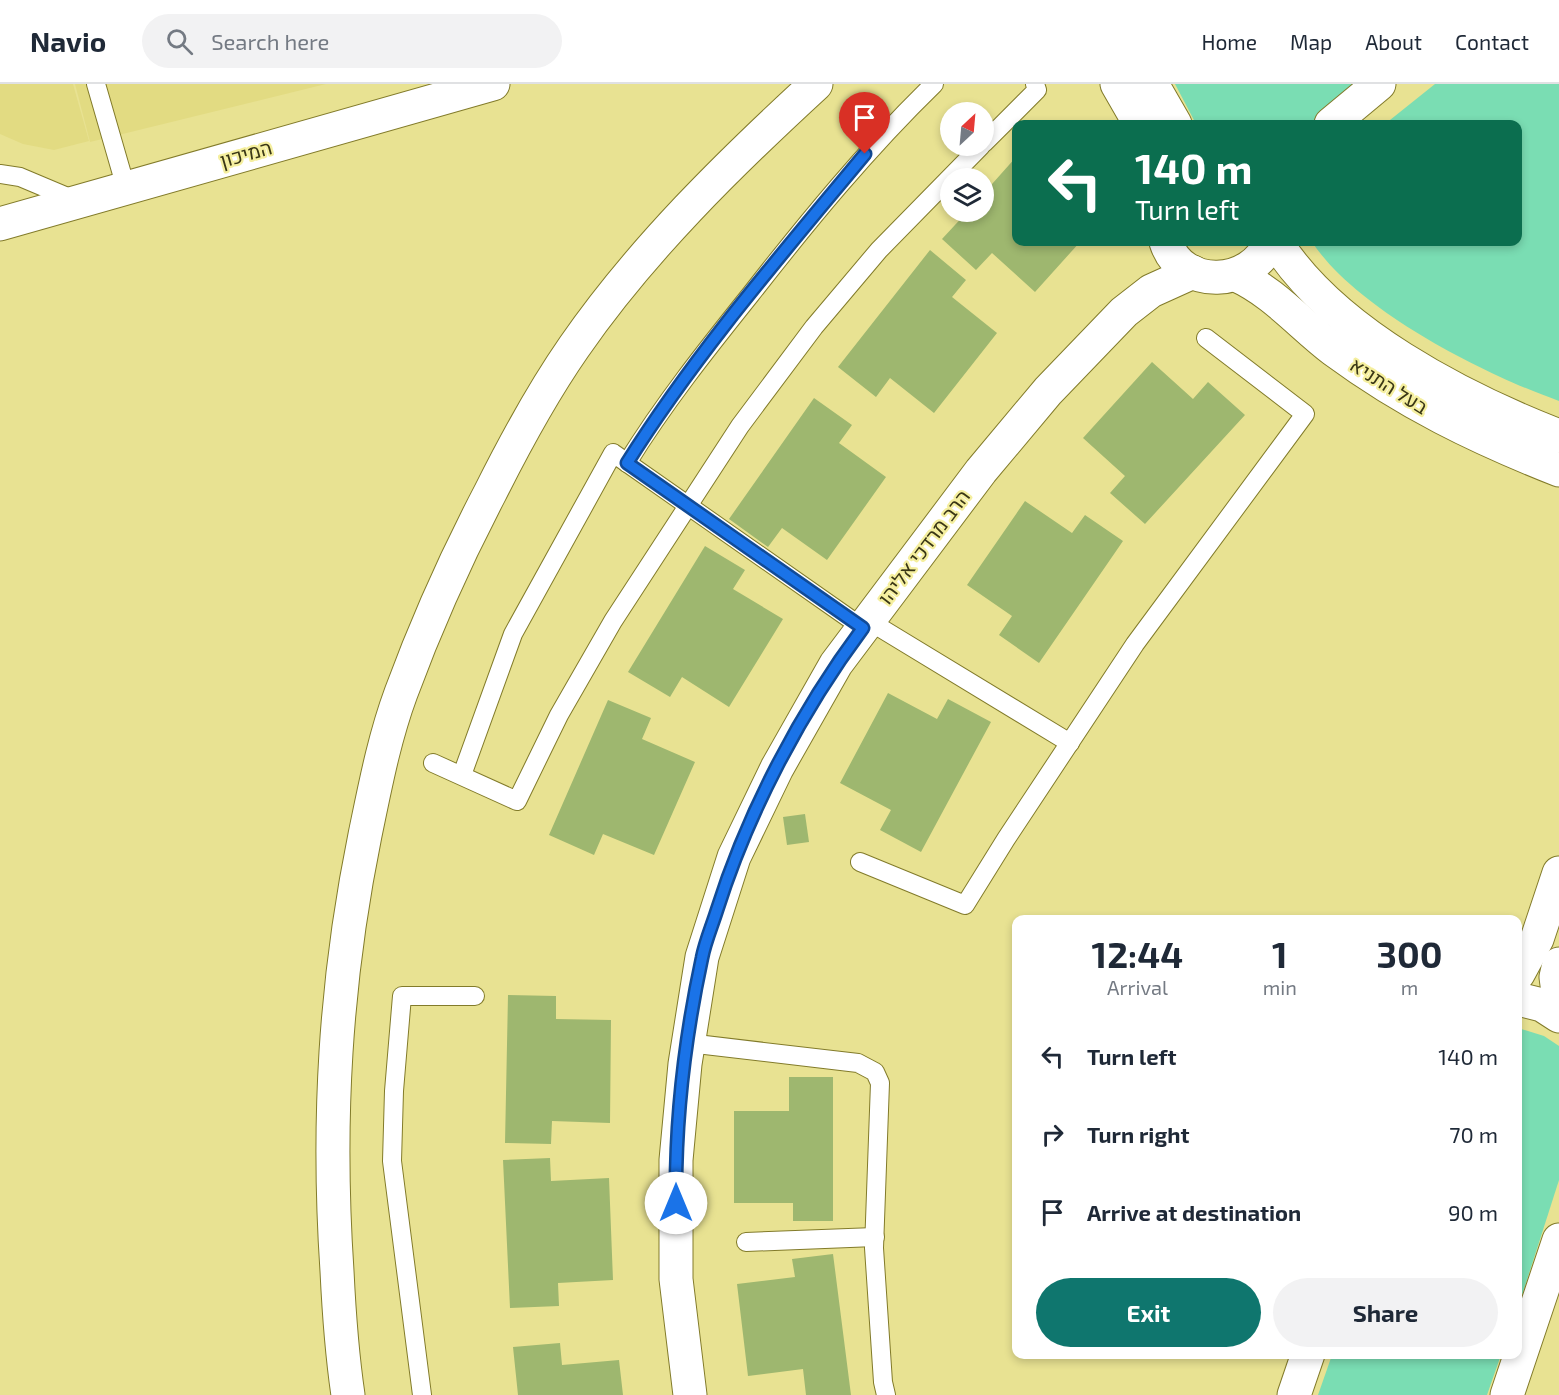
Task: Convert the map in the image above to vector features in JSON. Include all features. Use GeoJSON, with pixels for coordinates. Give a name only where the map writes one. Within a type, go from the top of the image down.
{"type":"FeatureCollection","features":[{"type":"Feature","properties":{"kind":"street","name":"המיכון"},"geometry":{"type":"LineString","coordinates":[[0,224],[493,84]]}},
{"type":"Feature","properties":{"kind":"street"},"geometry":{"type":"LineString","coordinates":[[348,1395],[339,1329],[333,1187],[333,1079],[337,1012],[356,880],[385,746],[400,694],[446,583],[474,523],[522,432],[572,349],[641,261],[744,152],[816,84]]}},
{"type":"Feature","properties":{"kind":"street"},"geometry":{"type":"LineString","coordinates":[[1117,84],[1138,120]]}},
{"type":"Feature","properties":{"kind":"street"},"geometry":{"type":"LineString","coordinates":[[1152,84],[1173,120]]}},
{"type":"Feature","properties":{"kind":"street"},"geometry":{"type":"LineString","coordinates":[[1336,120],[1379,84]]}},
{"type":"Feature","properties":{"kind":"street","name":"הרב מרדכי אליהו"},"geometry":{"type":"LineString","coordinates":[[1117,320],[1148,266],[1156,246]]}},
{"type":"Feature","properties":{"kind":"street"},"geometry":{"type":"LineString","coordinates":[[1169,246],[1179,261],[1193,272],[1222,278],[1249,269],[1259,260],[1268,246]]}},
{"type":"Feature","properties":{"kind":"street","name":"בעל התניא"},"geometry":{"type":"LineString","coordinates":[[1278,246],[1288,262],[1310,285],[1372,339],[1450,387],[1559,436]]}},
{"type":"Feature","properties":{"kind":"street","name":"הרב מרדכי אליהו"},"geometry":{"type":"LineString","coordinates":[[690,1395],[676,1279],[676,1160],[688,1042],[702,957],[734,857],[783,758],[836,664],[981,471],[1048,391],[1117,320],[1151,291],[1193,272]]}},
{"type":"Feature","properties":{"kind":"street","name":"בעל התניא"},"geometry":{"type":"LineString","coordinates":[[1236,275],[1264,290],[1333,349],[1393,391],[1455,426],[1559,470]]}},
{"type":"Feature","properties":{"kind":"street"},"geometry":{"type":"LineString","coordinates":[[1522,967],[1537,939],[1559,873]]}},
{"type":"Feature","properties":{"kind":"street"},"geometry":{"type":"LineString","coordinates":[[1559,964],[1557,977],[1559,1000]]}},
{"type":"Feature","properties":{"kind":"street"},"geometry":{"type":"LineString","coordinates":[[1522,1000],[1542,1005],[1559,1016]]}},
{"type":"Feature","properties":{"kind":"street"},"geometry":{"type":"LineString","coordinates":[[1522,1350],[1559,1240]]}},
{"type":"Feature","properties":{"kind":"street"},"geometry":{"type":"LineString","coordinates":[[1294,1395],[1306,1359]]}},
{"type":"Feature","properties":{"kind":"street"},"geometry":{"type":"LineString","coordinates":[[1507,1395],[1519,1359]]}},
{"type":"Feature","properties":{"kind":"lane"},"geometry":{"type":"LineString","coordinates":[[96,84],[126,188]]}},
{"type":"Feature","properties":{"kind":"lane"},"geometry":{"type":"LineString","coordinates":[[627,463],[688,374],[771,268],[877,141],[934,84]]}},
{"type":"Feature","properties":{"kind":"lane"},"geometry":{"type":"LineString","coordinates":[[994,133],[1037,90],[1035,84]]}},
{"type":"Feature","properties":{"kind":"lane"},"geometry":{"type":"LineString","coordinates":[[433,763],[517,801],[559,715],[613,621],[740,426],[814,327],[879,250],[971,156]]}},
{"type":"Feature","properties":{"kind":"lane"},"geometry":{"type":"LineString","coordinates":[[0,174],[20,177],[79,202]]}},
{"type":"Feature","properties":{"kind":"lane"},"geometry":{"type":"LineString","coordinates":[[860,862],[965,905],[1135,644],[1305,414],[1206,338]]}},
{"type":"Feature","properties":{"kind":"lane"},"geometry":{"type":"LineString","coordinates":[[462,775],[513,634],[613,453],[866,625],[1070,743]]}},
{"type":"Feature","properties":{"kind":"lane"},"geometry":{"type":"LineString","coordinates":[[422,1395],[392,1161],[394,1091],[402,996],[476,996]]}},
{"type":"Feature","properties":{"kind":"lane"},"geometry":{"type":"LineString","coordinates":[[688,1042],[858,1063],[875,1072],[880,1083],[875,1237],[883,1382],[886,1395]]}},
{"type":"Feature","properties":{"kind":"lane"},"geometry":{"type":"LineString","coordinates":[[746,1242],[875,1237]]}},
{"type":"Feature","properties":{"kind":"shaded area"},"geometry":{"type":"Polygon","coordinates":[[[0,84],[73,84],[89,141],[54,150],[23,144],[0,134],[0,84]]]}},
{"type":"Feature","properties":{"kind":"shaded area"},"geometry":{"type":"Polygon","coordinates":[[[75,84],[326,84],[90,142],[75,84]]]}},
{"type":"Feature","properties":{"kind":"green space"},"geometry":{"type":"Polygon","coordinates":[[[1175,84],[1367,84],[1319,120],[1194,120],[1175,84]]]}},
{"type":"Feature","properties":{"kind":"green space"},"geometry":{"type":"Polygon","coordinates":[[[1435,84],[1559,84],[1559,401],[1459,357],[1424,337],[1359,292],[1332,267],[1315,246],[1522,246],[1522,120],[1390,120],[1435,84]]]}},
{"type":"Feature","properties":{"kind":"green space"},"geometry":{"type":"Polygon","coordinates":[[[1522,1029],[1544,1036],[1559,1046],[1559,1180],[1522,1296],[1522,1029]]]}},
{"type":"Feature","properties":{"kind":"green space"},"geometry":{"type":"Polygon","coordinates":[[[1330,1359],[1500,1359],[1487,1395],[1318,1395],[1330,1359]]]}},
{"type":"Feature","properties":{"kind":"building"},"geometry":{"type":"Polygon","coordinates":[[[1012,162],[1012,246],[1076,246],[1035,292],[992,253],[976,270],[942,239],[958,222],[994,222],[994,182],[1012,162]]]}},
{"type":"Feature","properties":{"kind":"building"},"geometry":{"type":"Polygon","coordinates":[[[930,250],[966,280],[952,297],[997,333],[934,413],[890,378],[876,397],[838,367],[930,250]]]}},
{"type":"Feature","properties":{"kind":"building"},"geometry":{"type":"Polygon","coordinates":[[[1152,362],[1193,399],[1208,382],[1245,415],[1145,524],[1110,493],[1125,476],[1083,438],[1152,362]]]}},
{"type":"Feature","properties":{"kind":"building"},"geometry":{"type":"Polygon","coordinates":[[[814,398],[852,425],[839,443],[886,477],[827,560],[782,528],[768,547],[729,519],[814,398]]]}},
{"type":"Feature","properties":{"kind":"building"},"geometry":{"type":"Polygon","coordinates":[[[1025,501],[1072,533],[1085,515],[1123,541],[1039,663],[999,635],[1012,616],[967,585],[1025,501]]]}},
{"type":"Feature","properties":{"kind":"building"},"geometry":{"type":"Polygon","coordinates":[[[705,546],[745,570],[733,589],[783,619],[729,707],[682,677],[670,697],[628,672],[705,546]]]}},
{"type":"Feature","properties":{"kind":"building"},"geometry":{"type":"Polygon","coordinates":[[[888,693],[937,719],[948,699],[991,722],[921,852],[880,830],[891,810],[840,783],[888,693]]]}},
{"type":"Feature","properties":{"kind":"building"},"geometry":{"type":"Polygon","coordinates":[[[608,700],[651,718],[642,739],[695,762],[654,855],[603,834],[594,855],[549,835],[608,700]]]}},
{"type":"Feature","properties":{"kind":"building"},"geometry":{"type":"Polygon","coordinates":[[[805,814],[809,842],[787,845],[783,817],[805,814]]]}},
{"type":"Feature","properties":{"kind":"building"},"geometry":{"type":"Polygon","coordinates":[[[508,995],[556,996],[556,1019],[611,1020],[610,1123],[552,1121],[551,1144],[505,1143],[508,995]]]}},
{"type":"Feature","properties":{"kind":"building"},"geometry":{"type":"Polygon","coordinates":[[[789,1077],[833,1077],[833,1221],[793,1221],[793,1203],[734,1203],[734,1111],[789,1111],[789,1077]]]}},
{"type":"Feature","properties":{"kind":"building"},"geometry":{"type":"Polygon","coordinates":[[[550,1158],[551,1181],[609,1178],[613,1280],[558,1283],[559,1306],[510,1308],[503,1160],[550,1158]]]}},
{"type":"Feature","properties":{"kind":"building"},"geometry":{"type":"Polygon","coordinates":[[[833,1254],[851,1395],[806,1395],[803,1369],[748,1376],[737,1284],[795,1277],[792,1259],[833,1254]]]}},
{"type":"Feature","properties":{"kind":"building"},"geometry":{"type":"Polygon","coordinates":[[[560,1343],[562,1365],[619,1360],[623,1395],[518,1395],[513,1347],[560,1343]]]}},
{"type":"Feature","properties":{"kind":"route"},"geometry":{"type":"LineString","coordinates":[[676,1203],[676,1160],[685,1064],[702,957],[734,857],[777,768],[836,664],[863,628],[627,463],[688,374],[865,154]]}}]}
